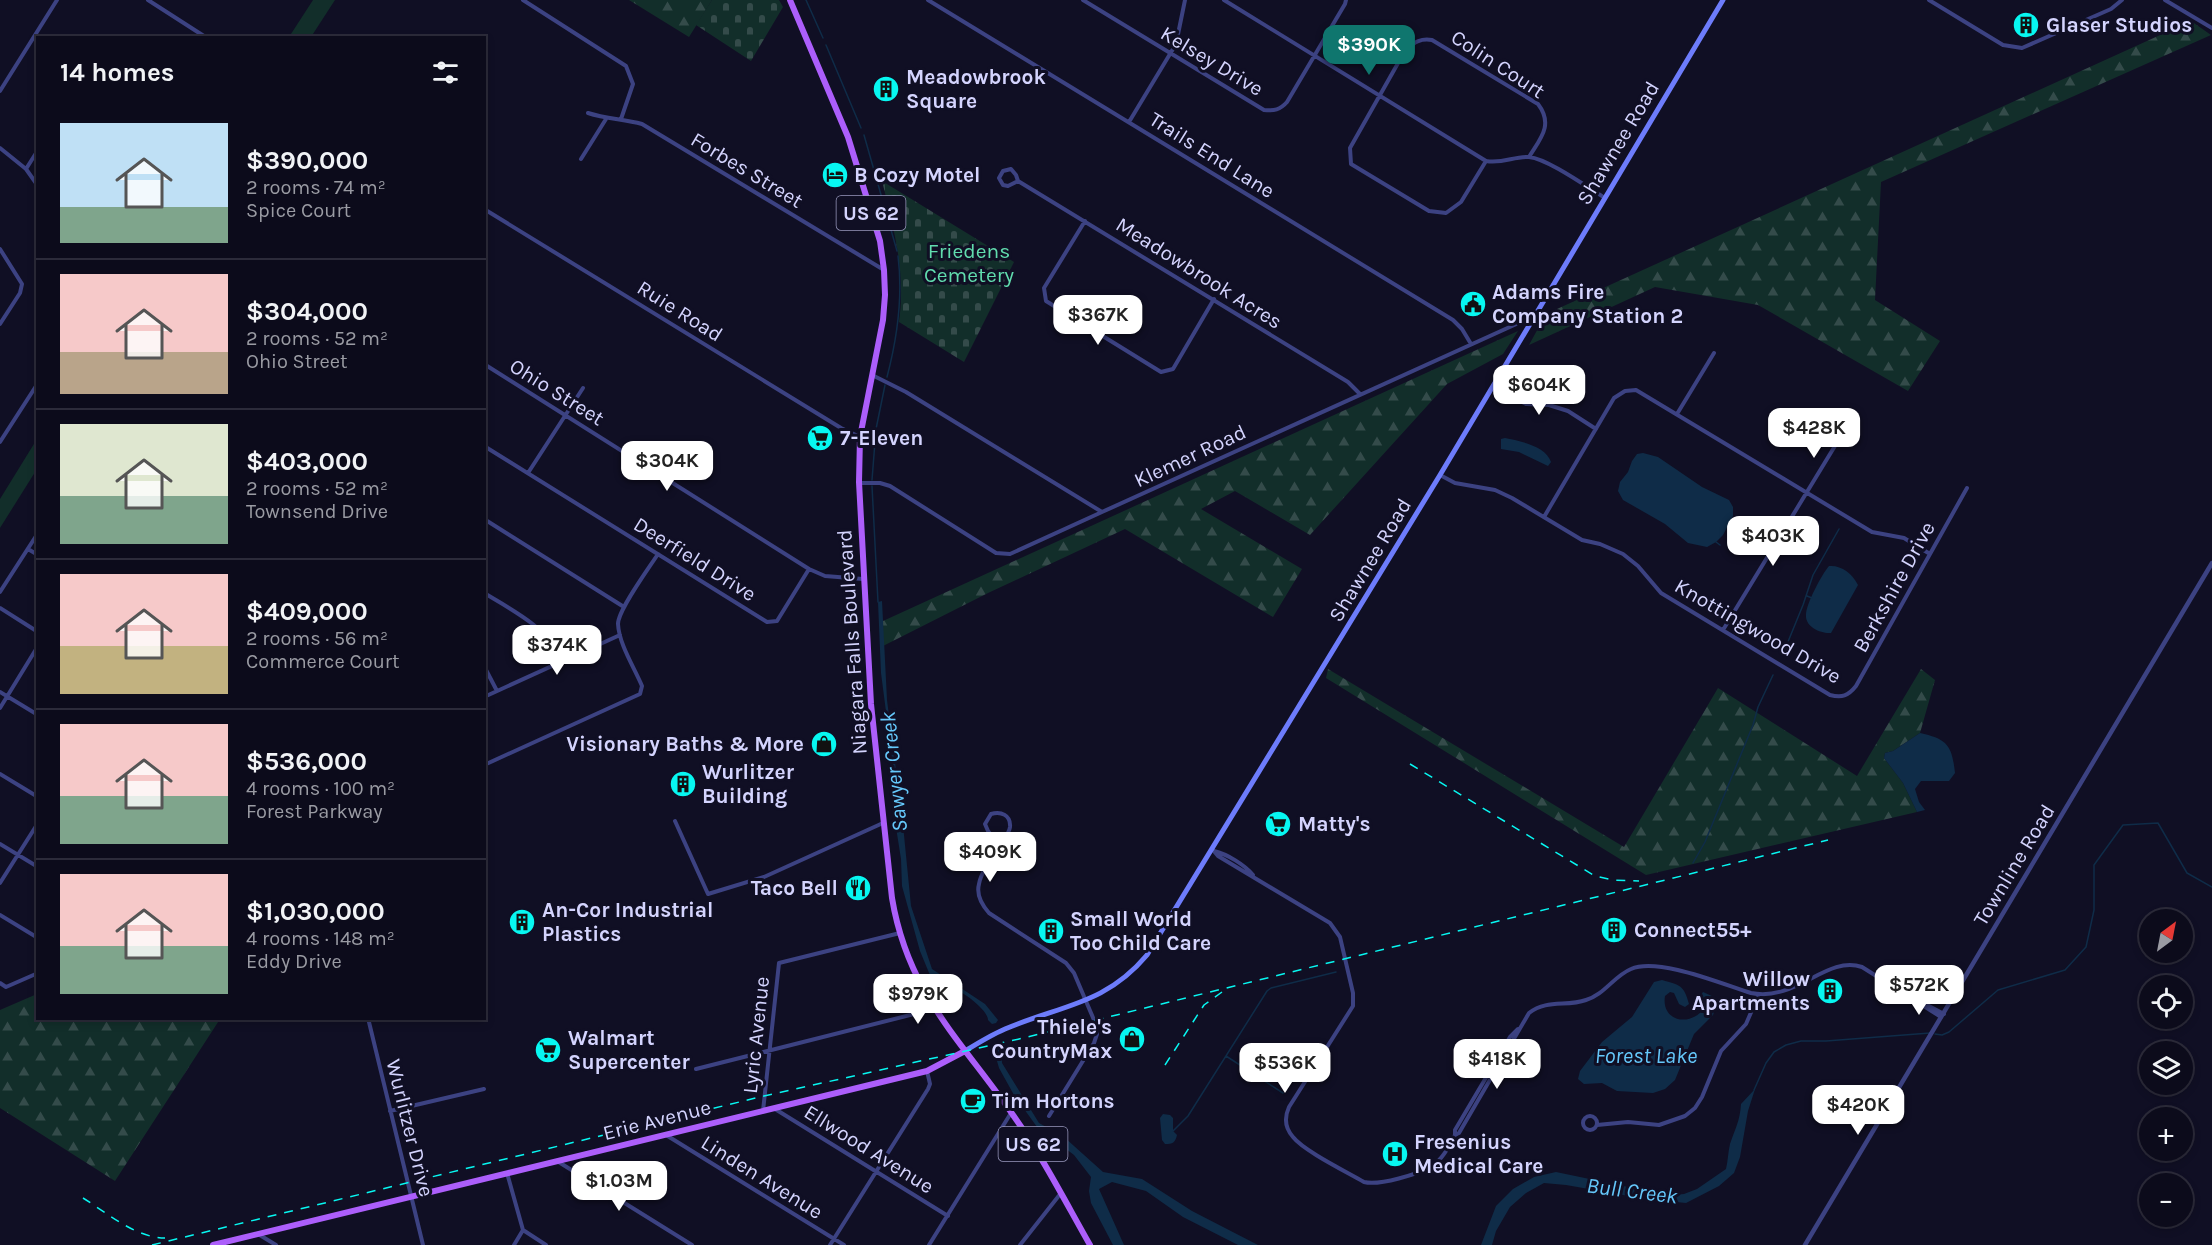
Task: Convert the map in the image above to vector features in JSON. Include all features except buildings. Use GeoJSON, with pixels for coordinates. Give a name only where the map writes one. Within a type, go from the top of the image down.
{"type":"FeatureCollection","features":[{"type":"Feature","properties":{"kind":"main road","name":"Niagara Falls Boulevard"},"geometry":{"type":"LineString","coordinates":[[790,0],[848,137],[880,241],[884,270],[883,320],[860,437],[859,483],[871,704],[892,898],[900,933],[914,972],[934,1009],[1012,1113],[1061,1193],[1089,1245]]}},
{"type":"Feature","properties":{"kind":"main road","name":"Shawnee Road"},"geometry":{"type":"LineString","coordinates":[[965,1051],[1008,1028],[1086,1001],[1121,981],[1147,955],[1440,475],[1723,0]]}},
{"type":"Feature","properties":{"kind":"main road","name":"Erie Avenue"},"geometry":{"type":"LineString","coordinates":[[213,1245],[927,1071],[965,1051]]}},
{"type":"Feature","properties":{"kind":"street"},"geometry":{"type":"LineString","coordinates":[[0,91],[57,0]]}},
{"type":"Feature","properties":{"kind":"street"},"geometry":{"type":"LineString","coordinates":[[148,0],[204,36]]}},
{"type":"Feature","properties":{"kind":"street"},"geometry":{"type":"LineString","coordinates":[[523,0],[626,66],[633,84],[621,119]]}},
{"type":"Feature","properties":{"kind":"street","name":"Trails End Lane"},"geometry":{"type":"LineString","coordinates":[[928,0],[1453,320],[1471,344]]}},
{"type":"Feature","properties":{"kind":"street","name":"Kelsey Drive"},"geometry":{"type":"LineString","coordinates":[[1083,0],[1264,110],[1273,111],[1281,109],[1287,102],[1346,4],[1346,0]]}},
{"type":"Feature","properties":{"kind":"street"},"geometry":{"type":"LineString","coordinates":[[1129,122],[1171,54],[1180,35],[1185,0]]}},
{"type":"Feature","properties":{"kind":"street"},"geometry":{"type":"LineString","coordinates":[[1224,0],[1486,161],[1495,162],[1529,157],[1547,163],[1605,198]]}},
{"type":"Feature","properties":{"kind":"street"},"geometry":{"type":"LineString","coordinates":[[1929,0],[2003,45],[2022,48],[2111,9],[2122,0]]}},
{"type":"Feature","properties":{"kind":"street"},"geometry":{"type":"LineString","coordinates":[[2165,0],[2212,28]]}},
{"type":"Feature","properties":{"kind":"street","name":"Colin Court"},"geometry":{"type":"LineString","coordinates":[[1380,95],[1406,49],[1423,39],[1432,40],[1538,104],[1545,113],[1544,132],[1529,157]]}},
{"type":"Feature","properties":{"kind":"street"},"geometry":{"type":"LineString","coordinates":[[1380,95],[1350,148],[1351,164],[1429,211],[1446,213],[1461,202],[1486,161]]}},
{"type":"Feature","properties":{"kind":"street","name":"Forbes Street"},"geometry":{"type":"LineString","coordinates":[[588,114],[642,124],[884,270]]}},
{"type":"Feature","properties":{"kind":"street"},"geometry":{"type":"LineString","coordinates":[[581,159],[606,119]]}},
{"type":"Feature","properties":{"kind":"street"},"geometry":{"type":"LineString","coordinates":[[0,148],[26,169],[36,183]]}},
{"type":"Feature","properties":{"kind":"street"},"geometry":{"type":"LineString","coordinates":[[26,169],[36,153]]}},
{"type":"Feature","properties":{"kind":"street","name":"Meadowbrook Acres"},"geometry":{"type":"LineString","coordinates":[[1018,181],[1008,186],[1003,185],[999,178],[1003,171],[1011,169],[1018,181],[1348,382],[1360,394]]}},
{"type":"Feature","properties":{"kind":"street","name":"Ruie Road"},"geometry":{"type":"LineString","coordinates":[[486,210],[841,428],[860,437]]}},
{"type":"Feature","properties":{"kind":"street"},"geometry":{"type":"LineString","coordinates":[[1085,221],[1044,288],[1046,301],[1161,372],[1173,369],[1214,299]]}},
{"type":"Feature","properties":{"kind":"street"},"geometry":{"type":"LineString","coordinates":[[0,249],[22,284],[20,293],[0,324]]}},
{"type":"Feature","properties":{"kind":"street","name":"Klemer Road"},"geometry":{"type":"LineString","coordinates":[[859,483],[880,483],[890,486],[996,553],[1011,554],[1535,316]]}},
{"type":"Feature","properties":{"kind":"street"},"geometry":{"type":"LineString","coordinates":[[1677,414],[1714,353]]}},
{"type":"Feature","properties":{"kind":"street","name":"Ohio Street"},"geometry":{"type":"LineString","coordinates":[[486,365],[809,569],[825,576],[864,579]]}},
{"type":"Feature","properties":{"kind":"street"},"geometry":{"type":"LineString","coordinates":[[872,374],[906,392],[1102,512]]}},
{"type":"Feature","properties":{"kind":"street"},"geometry":{"type":"LineString","coordinates":[[0,442],[36,385]]}},
{"type":"Feature","properties":{"kind":"street"},"geometry":{"type":"LineString","coordinates":[[1493,387],[1526,404],[1549,405],[1568,411],[1596,429]]}},
{"type":"Feature","properties":{"kind":"street"},"geometry":{"type":"LineString","coordinates":[[528,472],[583,388]]}},
{"type":"Feature","properties":{"kind":"street"},"geometry":{"type":"LineString","coordinates":[[1544,517],[1614,398],[1625,391],[1636,390],[1872,532],[1905,538],[1930,555]]}},
{"type":"Feature","properties":{"kind":"street"},"geometry":{"type":"LineString","coordinates":[[1723,630],[1840,436]]}},
{"type":"Feature","properties":{"kind":"street","name":"Deerfield Drive"},"geometry":{"type":"LineString","coordinates":[[486,447],[767,622],[777,621],[809,569]]}},
{"type":"Feature","properties":{"kind":"street","name":"Knottingwood Drive"},"geometry":{"type":"LineString","coordinates":[[1440,475],[1455,483],[1496,490],[1582,540],[1600,544],[1623,554],[1638,566],[1661,593],[1830,695],[1843,697]]}},
{"type":"Feature","properties":{"kind":"street","name":"Berkshire Drive"},"geometry":{"type":"LineString","coordinates":[[1843,697],[1856,686],[1967,488]]}},
{"type":"Feature","properties":{"kind":"street"},"geometry":{"type":"LineString","coordinates":[[486,520],[624,607]]}},
{"type":"Feature","properties":{"kind":"street"},"geometry":{"type":"LineString","coordinates":[[0,592],[36,536]]}},
{"type":"Feature","properties":{"kind":"street"},"geometry":{"type":"LineString","coordinates":[[28,549],[36,554]]}},
{"type":"Feature","properties":{"kind":"street"},"geometry":{"type":"LineString","coordinates":[[486,764],[640,694],[642,686],[620,635],[618,621],[624,607],[658,554]]}},
{"type":"Feature","properties":{"kind":"street","name":"Townline Road"},"geometry":{"type":"LineString","coordinates":[[1806,1245],[2212,563]]}},
{"type":"Feature","properties":{"kind":"street"},"geometry":{"type":"LineString","coordinates":[[486,594],[539,628],[555,644],[564,661]]}},
{"type":"Feature","properties":{"kind":"street"},"geometry":{"type":"LineString","coordinates":[[0,608],[36,631]]}},
{"type":"Feature","properties":{"kind":"street"},"geometry":{"type":"LineString","coordinates":[[486,696],[620,635]]}},
{"type":"Feature","properties":{"kind":"street"},"geometry":{"type":"LineString","coordinates":[[0,708],[36,649]]}},
{"type":"Feature","properties":{"kind":"street"},"geometry":{"type":"LineString","coordinates":[[486,670],[497,692]]}},
{"type":"Feature","properties":{"kind":"street"},"geometry":{"type":"LineString","coordinates":[[0,692],[36,714]]}},
{"type":"Feature","properties":{"kind":"street"},"geometry":{"type":"LineString","coordinates":[[0,774],[36,796]]}},
{"type":"Feature","properties":{"kind":"street"},"geometry":{"type":"LineString","coordinates":[[999,846],[986,824],[991,814],[997,812],[1004,813],[1009,818],[1010,827],[979,883],[982,905],[989,913],[1066,963],[1074,973],[1097,1029],[1097,1038],[1049,1116]]}},
{"type":"Feature","properties":{"kind":"street"},"geometry":{"type":"LineString","coordinates":[[675,821],[708,894],[764,877],[883,823]]}},
{"type":"Feature","properties":{"kind":"street"},"geometry":{"type":"LineString","coordinates":[[0,883],[36,826]]}},
{"type":"Feature","properties":{"kind":"street"},"geometry":{"type":"LineString","coordinates":[[0,844],[36,866]]}},
{"type":"Feature","properties":{"kind":"street"},"geometry":{"type":"LineString","coordinates":[[1213,850],[1220,852],[1330,923],[1340,937],[1353,993],[1351,1010],[1286,1114],[1286,1125],[1292,1137],[1299,1143],[1364,1182],[1385,1183],[1432,1166],[1442,1156],[1515,1039],[1525,1018],[1534,1009],[1549,1004],[1588,1000],[1624,972],[1641,966],[1664,966],[1759,994],[1788,991],[1836,967],[1848,964],[1862,967],[1943,1016]]}},
{"type":"Feature","properties":{"kind":"street"},"geometry":{"type":"LineString","coordinates":[[0,915],[36,937]]}},
{"type":"Feature","properties":{"kind":"street","name":"Lyric Avenue"},"geometry":{"type":"LineString","coordinates":[[763,1111],[779,963],[900,933]]}},
{"type":"Feature","properties":{"kind":"street"},"geometry":{"type":"LineString","coordinates":[[0,990],[36,974]]}},
{"type":"Feature","properties":{"kind":"street"},"geometry":{"type":"LineString","coordinates":[[0,983],[6,987]]}},
{"type":"Feature","properties":{"kind":"street"},"geometry":{"type":"LineString","coordinates":[[1597,1125],[1628,1122],[1659,1125],[1685,1116],[1702,1097],[1721,1051],[1746,1024],[1759,994]]}},
{"type":"Feature","properties":{"kind":"street"},"geometry":{"type":"LineString","coordinates":[[696,1069],[934,1009]]}},
{"type":"Feature","properties":{"kind":"street","name":"Wurlitzer Drive"},"geometry":{"type":"LineString","coordinates":[[368,1020],[423,1245]]}},
{"type":"Feature","properties":{"kind":"street"},"geometry":{"type":"LineString","coordinates":[[830,1245],[930,1084],[927,1071]]}},
{"type":"Feature","properties":{"kind":"street"},"geometry":{"type":"LineString","coordinates":[[390,1110],[484,1089]]}},
{"type":"Feature","properties":{"kind":"street","name":"Ellwood Avenue"},"geometry":{"type":"LineString","coordinates":[[774,1108],[948,1216]]}},
{"type":"Feature","properties":{"kind":"street"},"geometry":{"type":"LineString","coordinates":[[929,1245],[1012,1113]]}},
{"type":"Feature","properties":{"kind":"street","name":"Linden Avenue"},"geometry":{"type":"LineString","coordinates":[[665,1134],[844,1245]]}},
{"type":"Feature","properties":{"kind":"street"},"geometry":{"type":"LineString","coordinates":[[556,1161],[692,1245]]}},
{"type":"Feature","properties":{"kind":"street"},"geometry":{"type":"LineString","coordinates":[[507,1173],[523,1230],[546,1245]]}},
{"type":"Feature","properties":{"kind":"street"},"geometry":{"type":"LineString","coordinates":[[1020,1245],[1061,1193]]}},
{"type":"Feature","properties":{"kind":"street"},"geometry":{"type":"LineString","coordinates":[[514,1245],[523,1230]]}},
{"type":"Feature","properties":{"kind":"street"},"geometry":{"type":"LineString","coordinates":[[257,1234],[276,1245]]}},
{"type":"Feature","properties":{"kind":"green space"},"geometry":{"type":"Polygon","coordinates":[[[313,0],[335,0],[312,36],[290,36],[313,0]]]}},
{"type":"Feature","properties":{"kind":"green space"},"geometry":{"type":"Polygon","coordinates":[[[629,0],[712,0],[689,37],[629,0]]]}},
{"type":"Feature","properties":{"kind":"green space"},"geometry":{"type":"Polygon","coordinates":[[[712,0],[779,0],[783,7],[751,61],[696,25],[712,0]]]}},
{"type":"Feature","properties":{"kind":"green space"},"geometry":{"type":"Polygon","coordinates":[[[2191,21],[2211,35],[1881,182],[1875,300],[1940,341],[1908,391],[1758,305],[1655,287],[1529,345],[1546,314],[2191,21]]]}},
{"type":"Feature","properties":{"kind":"green space","name":"Friedens Cemetery"},"geometry":{"type":"Polygon","coordinates":[[[882,181],[1014,262],[964,362],[899,322],[900,269],[882,181]]]}},
{"type":"Feature","properties":{"kind":"green space"},"geometry":{"type":"Polygon","coordinates":[[[1518,331],[1503,354],[1447,384],[1310,535],[1235,491],[1201,509],[1302,569],[1273,617],[1125,529],[988,593],[883,646],[883,621],[1518,331]]]}},
{"type":"Feature","properties":{"kind":"green space"},"geometry":{"type":"Polygon","coordinates":[[[36,441],[36,471],[0,528],[0,499],[36,441]]]}},
{"type":"Feature","properties":{"kind":"green space"},"geometry":{"type":"Polygon","coordinates":[[[1328,669],[1624,847],[1718,688],[1857,776],[1921,669],[1935,680],[1920,733],[1893,751],[1885,753],[1884,758],[1903,783],[1917,812],[1646,875],[1326,678],[1328,669]]]}},
{"type":"Feature","properties":{"kind":"green space"},"geometry":{"type":"Polygon","coordinates":[[[36,994],[36,1020],[219,1020],[115,1181],[0,1108],[0,1010],[36,994]]]}},
{"type":"Feature","properties":{"kind":"water"},"geometry":{"type":"Polygon","coordinates":[[[1505,438],[1538,448],[1548,456],[1551,462],[1548,466],[1519,452],[1501,449],[1501,439],[1505,438]]]}},
{"type":"Feature","properties":{"kind":"water"},"geometry":{"type":"Polygon","coordinates":[[[1643,453],[1658,457],[1702,487],[1729,500],[1733,507],[1733,516],[1723,535],[1716,542],[1707,547],[1688,543],[1665,524],[1623,500],[1618,491],[1620,482],[1637,454],[1643,453]]]}},
{"type":"Feature","properties":{"kind":"water"},"geometry":{"type":"Polygon","coordinates":[[[1829,566],[1846,571],[1858,585],[1831,633],[1827,633],[1811,626],[1806,615],[1815,589],[1829,566]]]}},
{"type":"Feature","properties":{"kind":"water"},"geometry":{"type":"Polygon","coordinates":[[[882,601],[887,700],[911,906],[932,969],[985,1004],[998,1020],[996,1023],[992,1024],[978,1005],[959,991],[947,985],[934,985],[920,951],[902,886],[901,859],[895,821],[895,781],[881,673],[878,602],[882,601]]]}},
{"type":"Feature","properties":{"kind":"water"},"geometry":{"type":"Polygon","coordinates":[[[1920,733],[1937,738],[1947,745],[1955,773],[1949,781],[1921,781],[1915,789],[1919,802],[1925,810],[1917,812],[1903,783],[1884,758],[1885,753],[1893,751],[1920,733]]]}},
{"type":"Feature","properties":{"kind":"water","name":"Forest Lake"},"geometry":{"type":"Polygon","coordinates":[[[1662,980],[1683,989],[1689,1004],[1685,1007],[1679,1004],[1674,993],[1670,992],[1665,996],[1665,1004],[1671,1016],[1683,1020],[1696,1016],[1702,1011],[1701,995],[1703,992],[1714,997],[1717,1004],[1713,1015],[1694,1034],[1675,1080],[1665,1089],[1653,1093],[1617,1091],[1602,1083],[1584,1084],[1578,1079],[1580,1071],[1602,1042],[1632,1017],[1654,982],[1662,980]]]}},
{"type":"Feature","properties":{"kind":"water"},"geometry":{"type":"Polygon","coordinates":[[[1001,1045],[1002,1063],[1039,1123],[1064,1137],[1103,1172],[1142,1179],[1192,1211],[1258,1245],[1238,1245],[1183,1217],[1146,1191],[1112,1182],[1099,1189],[1124,1245],[1113,1245],[1091,1203],[1089,1191],[1091,1177],[1074,1155],[1037,1127],[1014,1095],[997,1061],[998,1046],[1001,1045]]]}},
{"type":"Feature","properties":{"kind":"water"},"geometry":{"type":"Polygon","coordinates":[[[1755,1089],[1748,1111],[1740,1157],[1734,1173],[1719,1186],[1686,1203],[1544,1183],[1526,1193],[1510,1207],[1496,1231],[1492,1245],[1481,1245],[1496,1206],[1513,1189],[1534,1177],[1556,1172],[1674,1195],[1697,1189],[1726,1169],[1741,1104],[1755,1089]]]}},
{"type":"Feature","properties":{"kind":"water"},"geometry":{"type":"Polygon","coordinates":[[[1163,1114],[1173,1118],[1173,1131],[1177,1135],[1172,1143],[1165,1144],[1162,1140],[1160,1118],[1163,1114]]]}},
{"type":"Feature","properties":{"kind":"waterway","name":"Sawyer Creek"},"geometry":{"type":"LineString","coordinates":[[806,0],[823,38]]}},
{"type":"Feature","properties":{"kind":"waterway","name":"Sawyer Creek"},"geometry":{"type":"LineString","coordinates":[[826,45],[861,128]]}},
{"type":"Feature","properties":{"kind":"waterway","name":"Sawyer Creek"},"geometry":{"type":"LineString","coordinates":[[864,135],[897,251]]}},
{"type":"Feature","properties":{"kind":"waterway","name":"Sawyer Creek"},"geometry":{"type":"LineString","coordinates":[[887,377],[898,317],[900,286],[898,256]]}},
{"type":"Feature","properties":{"kind":"waterway","name":"Sawyer Creek"},"geometry":{"type":"LineString","coordinates":[[872,480],[876,429],[885,385]]}},
{"type":"Feature","properties":{"kind":"waterway","name":"Sawyer Creek"},"geometry":{"type":"LineString","coordinates":[[872,486],[878,602]]}},
{"type":"Feature","properties":{"kind":"waterway"},"geometry":{"type":"LineString","coordinates":[[1783,654],[1813,575],[1839,529]]}},
{"type":"Feature","properties":{"kind":"waterway"},"geometry":{"type":"LineString","coordinates":[[1716,542],[1720,545]]}},
{"type":"Feature","properties":{"kind":"waterway"},"geometry":{"type":"LineString","coordinates":[[1807,596],[1812,598]]}},
{"type":"Feature","properties":{"kind":"waterway"},"geometry":{"type":"LineString","coordinates":[[1693,863],[1705,842],[1753,725],[1758,707],[1773,675]]}},
{"type":"Feature","properties":{"kind":"waterway","name":"Bull Creek"},"geometry":{"type":"LineString","coordinates":[[1935,1034],[1942,1035],[1949,1032],[1998,990],[2065,970],[2086,947],[2094,910],[2094,865],[2123,825],[2158,823],[2187,873],[2212,887]]}},
{"type":"Feature","properties":{"kind":"waterway"},"geometry":{"type":"LineString","coordinates":[[1173,1131],[1188,1116],[1267,991],[1271,988],[1336,972]]}},
{"type":"Feature","properties":{"kind":"waterway","name":"Bull Creek"},"geometry":{"type":"LineString","coordinates":[[1754,1090],[1766,1063],[1774,1052],[1786,1045],[1801,1041],[1930,1033]]}},
{"type":"Feature","properties":{"kind":"waterway"},"geometry":{"type":"LineString","coordinates":[[1226,1056],[1283,1093]]}},
{"type":"Feature","properties":{"kind":"railway"},"geometry":{"type":"LineString","coordinates":[[1410,764],[1595,876],[1613,880],[1639,881]]}},
{"type":"Feature","properties":{"kind":"railway"},"geometry":{"type":"LineString","coordinates":[[152,1245],[764,1096],[1019,1039],[1828,840]]}},
{"type":"Feature","properties":{"kind":"railway"},"geometry":{"type":"LineString","coordinates":[[1165,1065],[1204,1005],[1222,992]]}},
{"type":"Feature","properties":{"kind":"railway"},"geometry":{"type":"LineString","coordinates":[[83,1198],[143,1234],[165,1238]]}},
{"type":"Feature","properties":{"kind":"place","name":"Glaser Studios"},"geometry":{"type":"Point","coordinates":[2026,25]}},
{"type":"Feature","properties":{"kind":"place","name":"Meadowbrook Square"},"geometry":{"type":"Point","coordinates":[886,89]}},
{"type":"Feature","properties":{"kind":"place","name":"B Cozy Motel"},"geometry":{"type":"Point","coordinates":[835,175]}},
{"type":"Feature","properties":{"kind":"place","name":"Adams Fire Company Station 2"},"geometry":{"type":"Point","coordinates":[1473,304]}},
{"type":"Feature","properties":{"kind":"place","name":"7-Eleven"},"geometry":{"type":"Point","coordinates":[820,438]}},
{"type":"Feature","properties":{"kind":"place","name":"Visionary Baths & More"},"geometry":{"type":"Point","coordinates":[824,744]}},
{"type":"Feature","properties":{"kind":"place","name":"Wurlitzer Building"},"geometry":{"type":"Point","coordinates":[683,784]}},
{"type":"Feature","properties":{"kind":"place","name":"Matty's"},"geometry":{"type":"Point","coordinates":[1278,824]}},
{"type":"Feature","properties":{"kind":"place","name":"Taco Bell"},"geometry":{"type":"Point","coordinates":[858,888]}},
{"type":"Feature","properties":{"kind":"place","name":"An-Cor Industrial Plastics"},"geometry":{"type":"Point","coordinates":[522,922]}},
{"type":"Feature","properties":{"kind":"place","name":"Connect55+"},"geometry":{"type":"Point","coordinates":[1614,930]}},
{"type":"Feature","properties":{"kind":"place","name":"Small World Too Child Care"},"geometry":{"type":"Point","coordinates":[1051,931]}},
{"type":"Feature","properties":{"kind":"place","name":"Willow Apartments"},"geometry":{"type":"Point","coordinates":[1830,991]}},
{"type":"Feature","properties":{"kind":"place","name":"Thiele's CountryMax"},"geometry":{"type":"Point","coordinates":[1132,1039]}},
{"type":"Feature","properties":{"kind":"place","name":"Walmart Supercenter"},"geometry":{"type":"Point","coordinates":[548,1050]}},
{"type":"Feature","properties":{"kind":"place","name":"Tim Hortons"},"geometry":{"type":"Point","coordinates":[973,1101]}},
{"type":"Feature","properties":{"kind":"place","name":"Fresenius Medical Care"},"geometry":{"type":"Point","coordinates":[1395,1154]}}]}
